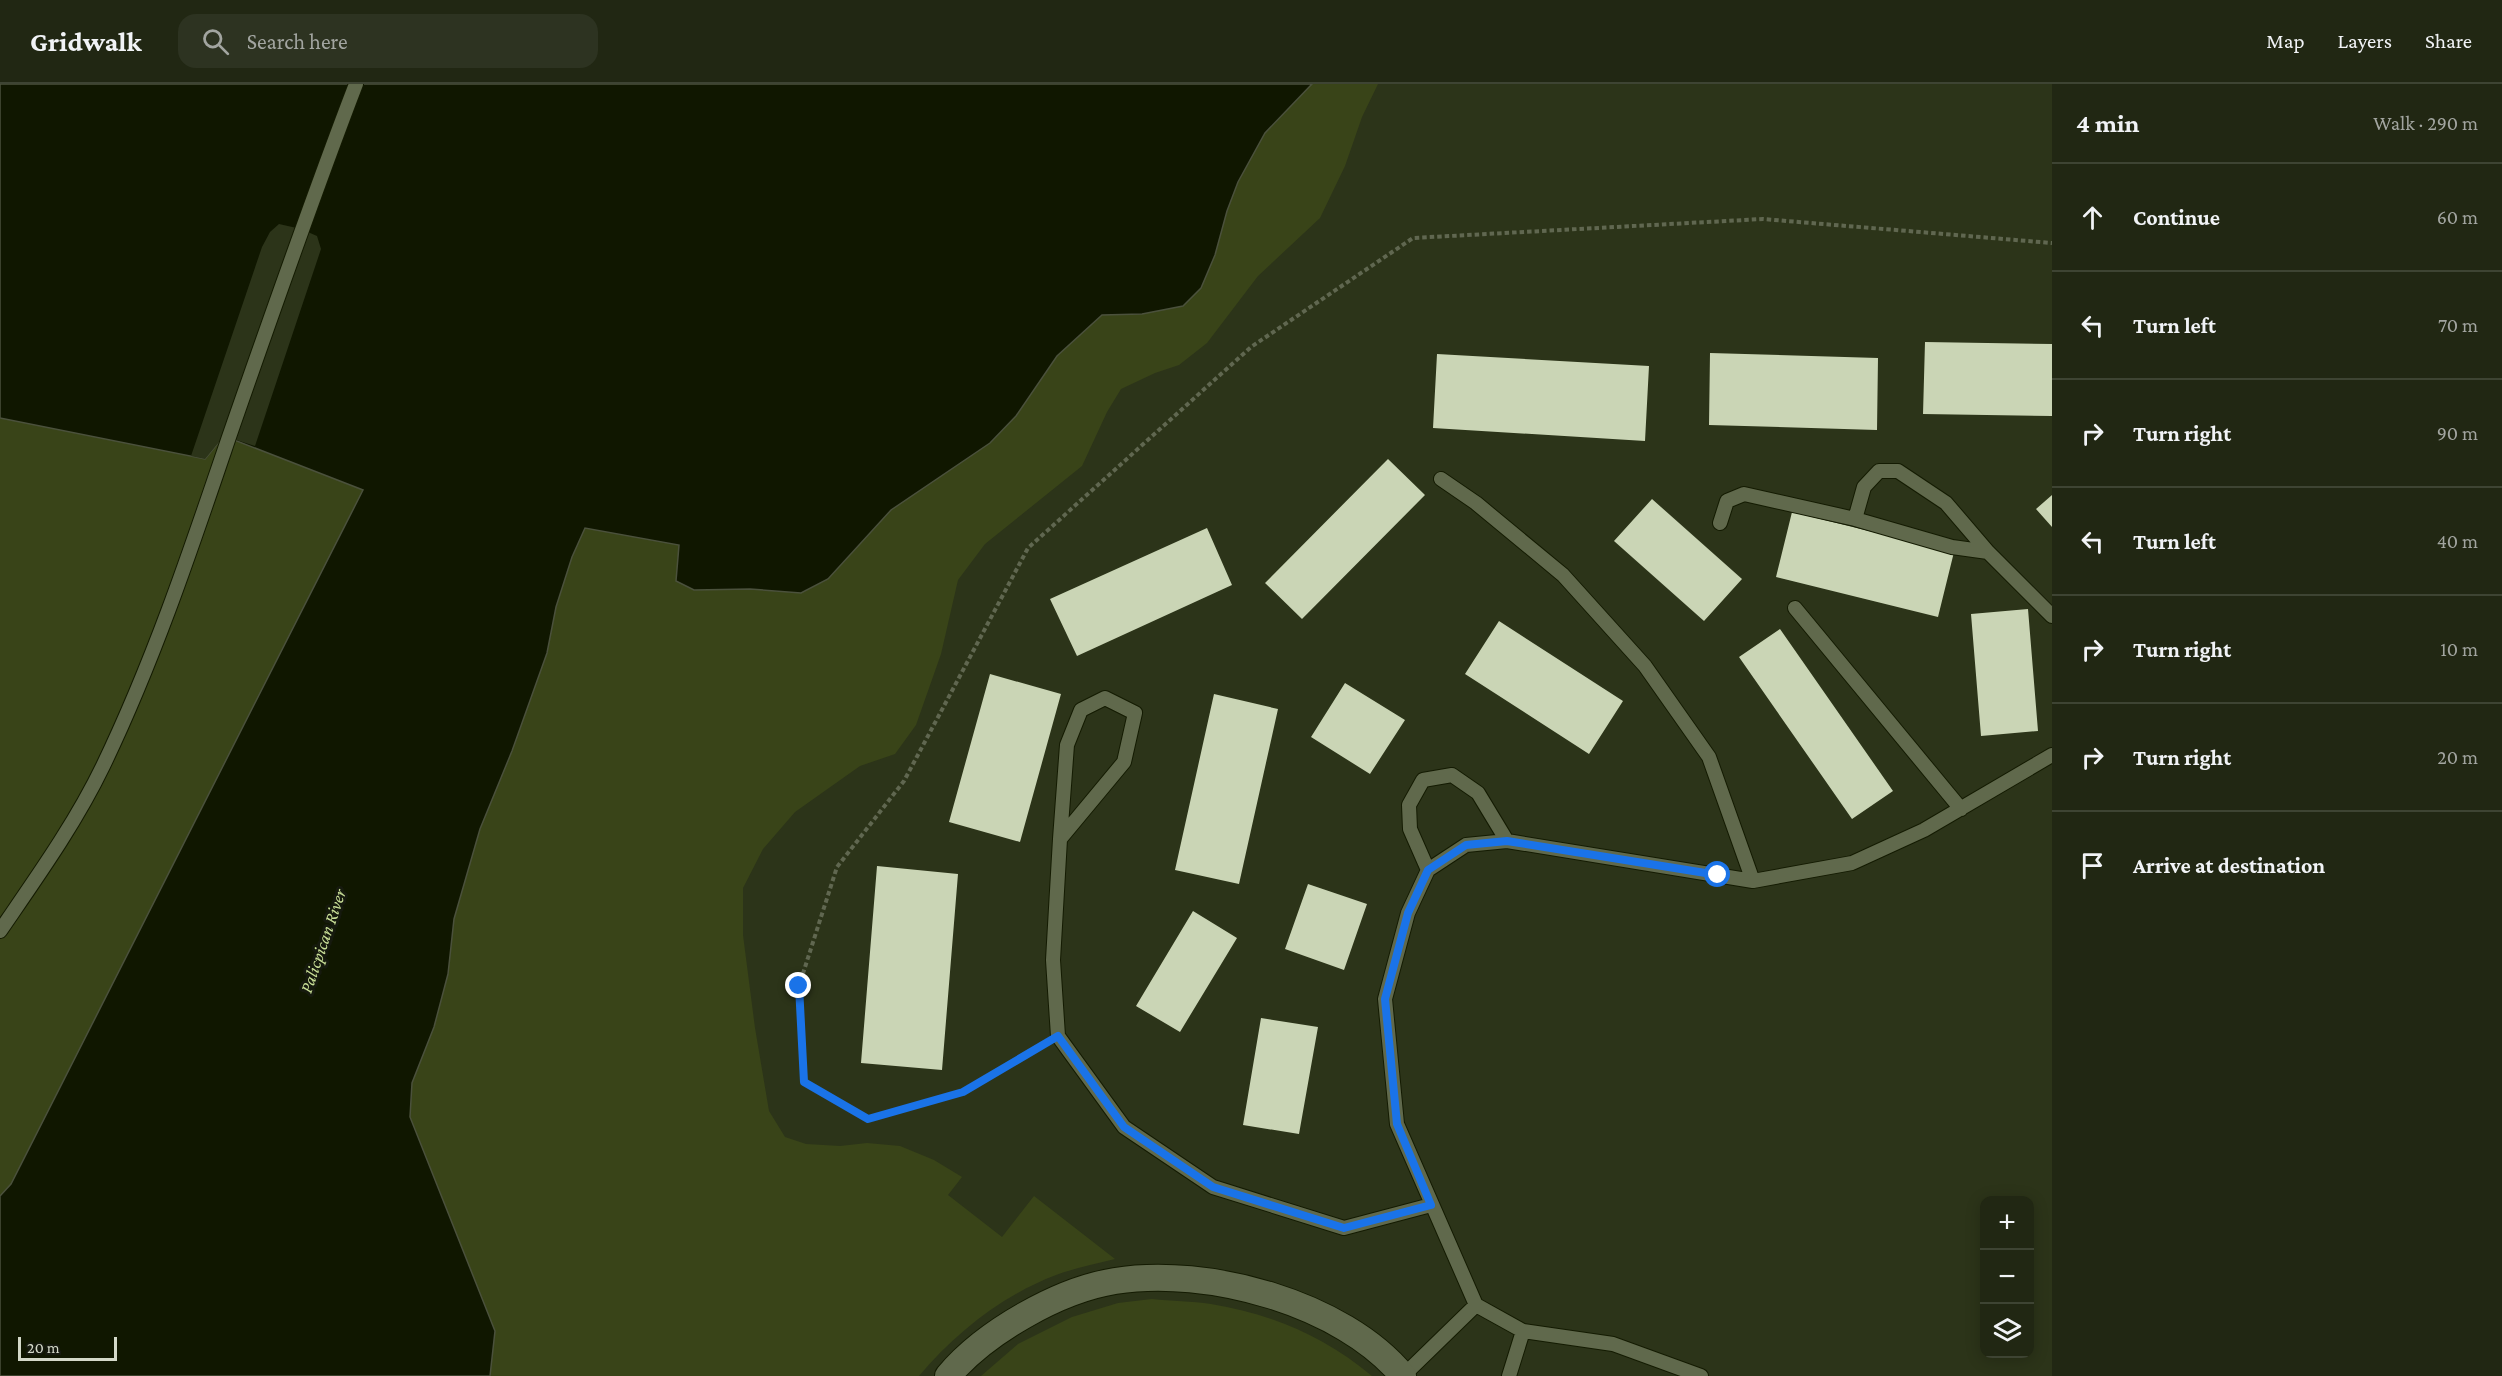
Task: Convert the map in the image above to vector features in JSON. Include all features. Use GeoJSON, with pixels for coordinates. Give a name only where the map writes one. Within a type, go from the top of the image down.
{"type":"FeatureCollection","features":[{"type":"Feature","properties":{"kind":"street"},"geometry":{"type":"LineString","coordinates":[[948,1376],[1005,1326],[1064,1296],[1113,1281],[1151,1277],[1214,1282],[1291,1302],[1336,1322],[1371,1346],[1403,1376]]}},
{"type":"Feature","properties":{"kind":"lane"},"geometry":{"type":"LineString","coordinates":[[0,930],[73,821],[103,766],[153,654],[184,571],[301,229],[356,84]]}},
{"type":"Feature","properties":{"kind":"lane"},"geometry":{"type":"LineString","coordinates":[[1855,519],[1863,487],[1879,471],[1898,471],[1946,503],[1988,552],[2052,616]]}},
{"type":"Feature","properties":{"kind":"lane"},"geometry":{"type":"LineString","coordinates":[[1441,479],[1476,503],[1563,575],[1645,666],[1709,757],[1753,881]]}},
{"type":"Feature","properties":{"kind":"lane"},"geometry":{"type":"LineString","coordinates":[[1720,524],[1727,501],[1744,495],[1855,519],[1952,547],[1988,552]]}},
{"type":"Feature","properties":{"kind":"lane"},"geometry":{"type":"LineString","coordinates":[[1795,608],[1961,809]]}},
{"type":"Feature","properties":{"kind":"lane"},"geometry":{"type":"LineString","coordinates":[[1059,839],[1124,762],[1135,713],[1105,698],[1081,710],[1067,745],[1059,839],[1053,960],[1058,1036],[1124,1127],[1213,1187],[1344,1228],[1431,1205]]}},
{"type":"Feature","properties":{"kind":"lane"},"geometry":{"type":"LineString","coordinates":[[1701,1376],[1612,1344],[1523,1331],[1476,1305],[1397,1124],[1385,999],[1408,913],[1428,870],[1466,845],[1507,841],[1753,881],[1852,863],[1924,830],[2052,755]]}},
{"type":"Feature","properties":{"kind":"lane"},"geometry":{"type":"LineString","coordinates":[[1428,870],[1410,829],[1409,805],[1423,780],[1452,775],[1478,794],[1507,841]]}},
{"type":"Feature","properties":{"kind":"lane"},"geometry":{"type":"LineString","coordinates":[[1403,1376],[1476,1305]]}},
{"type":"Feature","properties":{"kind":"lane"},"geometry":{"type":"LineString","coordinates":[[1509,1376],[1523,1331]]}},
{"type":"Feature","properties":{"kind":"path"},"geometry":{"type":"LineString","coordinates":[[1058,1036],[963,1092],[868,1119],[804,1082],[799,986],[837,867],[904,781],[1028,548],[1251,347],[1413,238],[1763,219],[2052,243]]}},
{"type":"Feature","properties":{"kind":"green space"},"geometry":{"type":"Polygon","coordinates":[[[1312,84],[1378,84],[1362,117],[1345,166],[1320,218],[1258,276],[1207,343],[1179,365],[1121,389],[1107,412],[1082,466],[985,544],[958,580],[941,654],[916,725],[895,754],[860,766],[795,812],[763,849],[743,888],[743,935],[769,1111],[785,1137],[806,1144],[840,1146],[867,1143],[900,1146],[934,1160],[962,1177],[948,1195],[1002,1237],[1034,1196],[1115,1259],[1056,1275],[1017,1293],[964,1330],[919,1376],[490,1376],[495,1331],[410,1116],[412,1083],[434,1027],[448,974],[454,919],[480,829],[512,751],[547,653],[556,607],[572,557],[585,528],[679,545],[676,581],[694,590],[750,589],[801,593],[828,579],[891,510],[990,443],[1016,416],[1057,356],[1102,315],[1142,314],[1227,211],[1238,182],[1265,133],[1312,84]]]}},
{"type":"Feature","properties":{"kind":"green space"},"geometry":{"type":"Polygon","coordinates":[[[0,418],[205,459],[224,436],[363,490],[11,1184],[0,1196],[0,418]]]}},
{"type":"Feature","properties":{"kind":"green space"},"geometry":{"type":"Polygon","coordinates":[[[1152,1299],[1211,1304],[1276,1321],[1316,1338],[1372,1376],[981,1376],[1018,1344],[1072,1317],[1118,1303],[1152,1299]]]}},
{"type":"Feature","properties":{"kind":"water","name":"Palicpican River"},"geometry":{"type":"Polygon","coordinates":[[[0,84],[1312,84],[1265,133],[1238,182],[1215,255],[1201,288],[1183,306],[1142,314],[1102,315],[1057,356],[1016,416],[990,443],[891,510],[828,579],[801,593],[750,589],[694,590],[676,581],[679,545],[585,528],[572,557],[556,607],[547,653],[512,751],[480,829],[454,919],[448,974],[434,1027],[412,1083],[410,1117],[495,1331],[490,1376],[0,1376],[0,1196],[11,1184],[363,490],[224,436],[205,459],[0,418],[0,84]]]}},
{"type":"Feature","properties":{"kind":"pier"},"geometry":{"type":"Polygon","coordinates":[[[279,224],[301,229],[317,236],[321,249],[255,446],[224,436],[205,459],[191,456],[262,247],[270,232],[279,224]]]}},
{"type":"Feature","properties":{"kind":"building"},"geometry":{"type":"Polygon","coordinates":[[[1925,342],[2052,344],[2052,416],[1923,414],[1925,342]]]}},
{"type":"Feature","properties":{"kind":"building"},"geometry":{"type":"Polygon","coordinates":[[[1710,353],[1878,358],[1877,430],[1709,425],[1710,353]]]}},
{"type":"Feature","properties":{"kind":"building"},"geometry":{"type":"Polygon","coordinates":[[[1437,354],[1649,366],[1645,441],[1433,428],[1437,354]]]}},
{"type":"Feature","properties":{"kind":"building"},"geometry":{"type":"Polygon","coordinates":[[[1388,459],[1425,495],[1302,619],[1265,583],[1388,459]]]}},
{"type":"Feature","properties":{"kind":"building"},"geometry":{"type":"Polygon","coordinates":[[[2052,495],[2052,527],[2036,509],[2052,495]]]}},
{"type":"Feature","properties":{"kind":"building"},"geometry":{"type":"Polygon","coordinates":[[[1652,499],[1742,579],[1704,621],[1614,541],[1652,499]]]}},
{"type":"Feature","properties":{"kind":"building"},"geometry":{"type":"Polygon","coordinates":[[[1792,512],[1954,552],[1938,617],[1776,577],[1792,512]]]}},
{"type":"Feature","properties":{"kind":"building"},"geometry":{"type":"Polygon","coordinates":[[[1207,528],[1232,585],[1077,656],[1050,599],[1207,528]]]}},
{"type":"Feature","properties":{"kind":"building"},"geometry":{"type":"Polygon","coordinates":[[[2028,609],[2038,731],[1981,736],[1971,614],[2028,609]]]}},
{"type":"Feature","properties":{"kind":"building"},"geometry":{"type":"Polygon","coordinates":[[[1499,621],[1623,701],[1589,754],[1465,674],[1499,621]]]}},
{"type":"Feature","properties":{"kind":"building"},"geometry":{"type":"Polygon","coordinates":[[[1780,629],[1893,791],[1852,819],[1739,657],[1780,629]]]}},
{"type":"Feature","properties":{"kind":"building"},"geometry":{"type":"Polygon","coordinates":[[[990,674],[1061,694],[1020,842],[949,822],[990,674]]]}},
{"type":"Feature","properties":{"kind":"building"},"geometry":{"type":"Polygon","coordinates":[[[1345,683],[1405,720],[1370,774],[1311,737],[1345,683]]]}},
{"type":"Feature","properties":{"kind":"building"},"geometry":{"type":"Polygon","coordinates":[[[1214,694],[1278,709],[1239,884],[1175,870],[1214,694]]]}},
{"type":"Feature","properties":{"kind":"building"},"geometry":{"type":"Polygon","coordinates":[[[877,866],[958,874],[942,1070],[861,1063],[877,866]]]}},
{"type":"Feature","properties":{"kind":"building"},"geometry":{"type":"Polygon","coordinates":[[[1308,884],[1367,904],[1344,970],[1285,949],[1308,884]]]}},
{"type":"Feature","properties":{"kind":"building"},"geometry":{"type":"Polygon","coordinates":[[[1193,911],[1237,938],[1180,1032],[1136,1006],[1193,911]]]}},
{"type":"Feature","properties":{"kind":"building"},"geometry":{"type":"Polygon","coordinates":[[[1261,1018],[1318,1027],[1299,1134],[1243,1125],[1261,1018]]]}},
{"type":"Feature","properties":{"kind":"route"},"geometry":{"type":"LineString","coordinates":[[799,986],[804,1082],[868,1119],[963,1092],[1058,1036],[1124,1127],[1213,1187],[1344,1228],[1431,1205],[1397,1124],[1385,999],[1408,913],[1428,870],[1466,845],[1507,841],[1612,856],[1718,875]]}}]}
